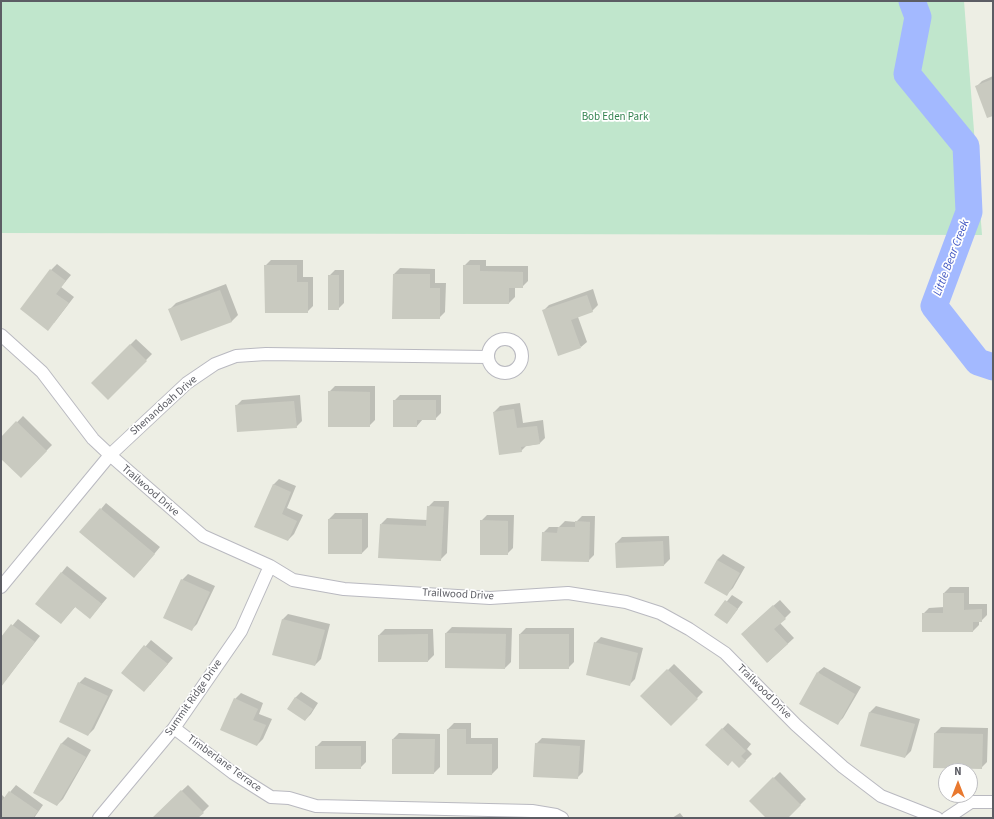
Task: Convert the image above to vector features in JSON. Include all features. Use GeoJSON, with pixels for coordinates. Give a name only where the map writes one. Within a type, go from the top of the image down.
{"type":"FeatureCollection","features":[{"type":"Feature","properties":{"kind":"street","name":"Trailwood Drive"},"geometry":{"type":"LineString","coordinates":[[1,335],[42,372],[93,439],[202,536],[270,566],[293,580],[344,589],[490,598],[568,593],[626,602],[660,613],[689,629],[725,653],[796,725],[843,767],[881,796],[937,818]]}},
{"type":"Feature","properties":{"kind":"street","name":"Shenandoah Drive"},"geometry":{"type":"LineString","coordinates":[[1,587],[110,455],[187,383],[215,364],[236,356],[266,354],[488,357]]}},
{"type":"Feature","properties":{"kind":"street","name":"Summit Ridge Drive"},"geometry":{"type":"LineString","coordinates":[[99,818],[174,728],[241,631],[270,566]]}},
{"type":"Feature","properties":{"kind":"street","name":"Timberlane Terrace"},"geometry":{"type":"LineString","coordinates":[[174,728],[233,773],[271,797],[289,798],[316,806],[532,811],[556,815],[562,818]]}},
{"type":"Feature","properties":{"kind":"street"},"geometry":{"type":"LineString","coordinates":[[947,818],[971,802],[993,802]]}},
{"type":"Feature","properties":{"kind":"green space","name":"Bob Eden Park"},"geometry":{"type":"Polygon","coordinates":[[[1,1],[964,1],[982,235],[1,233],[1,1]]]}},
{"type":"Feature","properties":{"kind":"building"},"geometry":{"type":"Polygon","coordinates":[[[993,79],[993,116],[987,118],[975,86],[993,79]]]}},
{"type":"Feature","properties":{"kind":"building"},"geometry":{"type":"Polygon","coordinates":[[[264,265],[297,265],[297,282],[308,282],[308,313],[265,313],[264,265]]]}},
{"type":"Feature","properties":{"kind":"building"},"geometry":{"type":"Polygon","coordinates":[[[463,265],[480,265],[480,271],[523,272],[523,288],[509,288],[509,304],[463,304],[463,265]]]}},
{"type":"Feature","properties":{"kind":"building"},"geometry":{"type":"Polygon","coordinates":[[[50,269],[66,281],[56,294],[69,303],[48,331],[20,309],[50,269]]]}},
{"type":"Feature","properties":{"kind":"building"},"geometry":{"type":"Polygon","coordinates":[[[393,274],[430,274],[430,288],[440,288],[440,319],[392,319],[393,274]]]}},
{"type":"Feature","properties":{"kind":"building"},"geometry":{"type":"Polygon","coordinates":[[[328,275],[339,275],[339,310],[328,310],[328,275]]]}},
{"type":"Feature","properties":{"kind":"building"},"geometry":{"type":"Polygon","coordinates":[[[220,290],[232,322],[181,341],[168,309],[220,290]]]}},
{"type":"Feature","properties":{"kind":"building"},"geometry":{"type":"Polygon","coordinates":[[[587,295],[593,312],[571,320],[581,348],[558,356],[542,310],[587,295]]]}},
{"type":"Feature","properties":{"kind":"building"},"geometry":{"type":"Polygon","coordinates":[[[130,344],[147,361],[108,400],[91,383],[130,344]]]}},
{"type":"Feature","properties":{"kind":"building"},"geometry":{"type":"Polygon","coordinates":[[[328,391],[370,392],[370,427],[328,427],[328,391]]]}},
{"type":"Feature","properties":{"kind":"building"},"geometry":{"type":"Polygon","coordinates":[[[393,400],[436,400],[436,420],[417,420],[417,427],[393,427],[393,400]]]}},
{"type":"Feature","properties":{"kind":"building"},"geometry":{"type":"Polygon","coordinates":[[[294,401],[297,428],[237,432],[235,405],[294,401]]]}},
{"type":"Feature","properties":{"kind":"building"},"geometry":{"type":"Polygon","coordinates":[[[514,409],[517,428],[537,426],[540,444],[521,447],[522,452],[499,455],[493,412],[514,409]]]}},
{"type":"Feature","properties":{"kind":"building"},"geometry":{"type":"Polygon","coordinates":[[[16,421],[47,451],[21,478],[1,459],[1,437],[16,421]]]}},
{"type":"Feature","properties":{"kind":"building"},"geometry":{"type":"Polygon","coordinates":[[[273,484],[291,492],[282,514],[297,521],[288,541],[254,527],[273,484]]]}},
{"type":"Feature","properties":{"kind":"building"},"geometry":{"type":"Polygon","coordinates":[[[427,506],[444,507],[441,561],[378,558],[380,524],[426,526],[427,506]]]}},
{"type":"Feature","properties":{"kind":"building"},"geometry":{"type":"Polygon","coordinates":[[[100,508],[155,554],[134,578],[79,532],[100,508]]]}},
{"type":"Feature","properties":{"kind":"building"},"geometry":{"type":"Polygon","coordinates":[[[328,519],[362,519],[362,554],[328,554],[328,519]]]}},
{"type":"Feature","properties":{"kind":"building"},"geometry":{"type":"Polygon","coordinates":[[[480,520],[508,521],[508,555],[480,555],[480,520]]]}},
{"type":"Feature","properties":{"kind":"building"},"geometry":{"type":"Polygon","coordinates":[[[575,521],[590,522],[589,562],[541,561],[542,532],[557,533],[558,527],[575,527],[575,521]]]}},
{"type":"Feature","properties":{"kind":"building"},"geometry":{"type":"Polygon","coordinates":[[[663,541],[664,566],[616,568],[615,543],[663,541]]]}},
{"type":"Feature","properties":{"kind":"building"},"geometry":{"type":"Polygon","coordinates":[[[717,560],[740,573],[727,596],[704,583],[717,560]]]}},
{"type":"Feature","properties":{"kind":"building"},"geometry":{"type":"Polygon","coordinates":[[[61,572],[102,604],[90,619],[75,607],[61,624],[35,604],[61,572]]]}},
{"type":"Feature","properties":{"kind":"building"},"geometry":{"type":"Polygon","coordinates":[[[181,579],[210,592],[192,631],[163,618],[181,579]]]}},
{"type":"Feature","properties":{"kind":"building"},"geometry":{"type":"Polygon","coordinates":[[[943,593],[964,593],[964,610],[982,609],[982,622],[973,622],[973,632],[922,632],[922,613],[943,613],[943,593]]]}},
{"type":"Feature","properties":{"kind":"building"},"geometry":{"type":"Polygon","coordinates":[[[725,600],[738,609],[727,624],[714,615],[725,600]]]}},
{"type":"Feature","properties":{"kind":"building"},"geometry":{"type":"Polygon","coordinates":[[[773,605],[786,619],[774,629],[788,644],[767,663],[741,634],[773,605]]]}},
{"type":"Feature","properties":{"kind":"building"},"geometry":{"type":"Polygon","coordinates":[[[282,619],[325,630],[315,666],[272,655],[282,619]]]}},
{"type":"Feature","properties":{"kind":"building"},"geometry":{"type":"Polygon","coordinates":[[[11,624],[35,642],[1,687],[1,637],[11,624]]]}},
{"type":"Feature","properties":{"kind":"building"},"geometry":{"type":"Polygon","coordinates":[[[445,633],[506,634],[505,669],[445,668],[445,633]]]}},
{"type":"Feature","properties":{"kind":"building"},"geometry":{"type":"Polygon","coordinates":[[[428,634],[428,662],[378,662],[378,635],[428,634]]]}},
{"type":"Feature","properties":{"kind":"building"},"geometry":{"type":"Polygon","coordinates":[[[519,634],[569,634],[569,669],[519,669],[519,634]]]}},
{"type":"Feature","properties":{"kind":"building"},"geometry":{"type":"Polygon","coordinates":[[[594,642],[638,653],[630,686],[586,675],[594,642]]]}},
{"type":"Feature","properties":{"kind":"building"},"geometry":{"type":"Polygon","coordinates":[[[144,645],[168,664],[144,692],[121,673],[144,645]]]}},
{"type":"Feature","properties":{"kind":"building"},"geometry":{"type":"Polygon","coordinates":[[[667,669],[698,699],[671,726],[640,696],[667,669]]]}},
{"type":"Feature","properties":{"kind":"building"},"geometry":{"type":"Polygon","coordinates":[[[817,672],[855,694],[838,725],[799,704],[817,672]]]}},
{"type":"Feature","properties":{"kind":"building"},"geometry":{"type":"Polygon","coordinates":[[[78,682],[108,696],[88,736],[59,722],[78,682]]]}},
{"type":"Feature","properties":{"kind":"building"},"geometry":{"type":"Polygon","coordinates":[[[295,697],[313,709],[305,721],[287,709],[295,697]]]}},
{"type":"Feature","properties":{"kind":"building"},"geometry":{"type":"Polygon","coordinates":[[[234,698],[258,709],[253,720],[266,725],[257,746],[220,730],[234,698]]]}},
{"type":"Feature","properties":{"kind":"building"},"geometry":{"type":"Polygon","coordinates":[[[869,712],[915,724],[905,758],[860,746],[869,712]]]}},
{"type":"Feature","properties":{"kind":"building"},"geometry":{"type":"Polygon","coordinates":[[[722,728],[746,751],[741,756],[746,761],[739,768],[732,761],[728,766],[705,745],[722,728]]]}},
{"type":"Feature","properties":{"kind":"building"},"geometry":{"type":"Polygon","coordinates":[[[447,729],[466,729],[466,744],[492,744],[492,775],[447,775],[447,729]]]}},
{"type":"Feature","properties":{"kind":"building"},"geometry":{"type":"Polygon","coordinates":[[[934,733],[983,734],[982,769],[978,769],[978,763],[938,763],[938,768],[933,768],[934,733]]]}},
{"type":"Feature","properties":{"kind":"building"},"geometry":{"type":"Polygon","coordinates":[[[392,739],[435,739],[434,774],[392,774],[392,739]]]}},
{"type":"Feature","properties":{"kind":"building"},"geometry":{"type":"Polygon","coordinates":[[[61,743],[86,757],[57,806],[33,793],[61,743]]]}},
{"type":"Feature","properties":{"kind":"building"},"geometry":{"type":"Polygon","coordinates":[[[535,743],[580,746],[578,779],[533,777],[535,743]]]}},
{"type":"Feature","properties":{"kind":"building"},"geometry":{"type":"Polygon","coordinates":[[[315,746],[361,746],[361,769],[315,769],[315,746]]]}},
{"type":"Feature","properties":{"kind":"building"},"geometry":{"type":"Polygon","coordinates":[[[773,777],[801,805],[788,818],[766,818],[749,801],[773,777]]]}},
{"type":"Feature","properties":{"kind":"building"},"geometry":{"type":"Polygon","coordinates":[[[181,790],[204,813],[198,818],[152,818],[181,790]]]}},
{"type":"Feature","properties":{"kind":"building"},"geometry":{"type":"Polygon","coordinates":[[[9,791],[38,811],[33,818],[1,818],[1,802],[9,791]]]}},
{"type":"Feature","properties":{"kind":"waterway","name":"Little Bear Creek"},"geometry":{"type":"LineString","coordinates":[[912,1],[918,17],[907,74],[966,146],[969,212],[934,306],[978,362],[993,367]]}}]}
